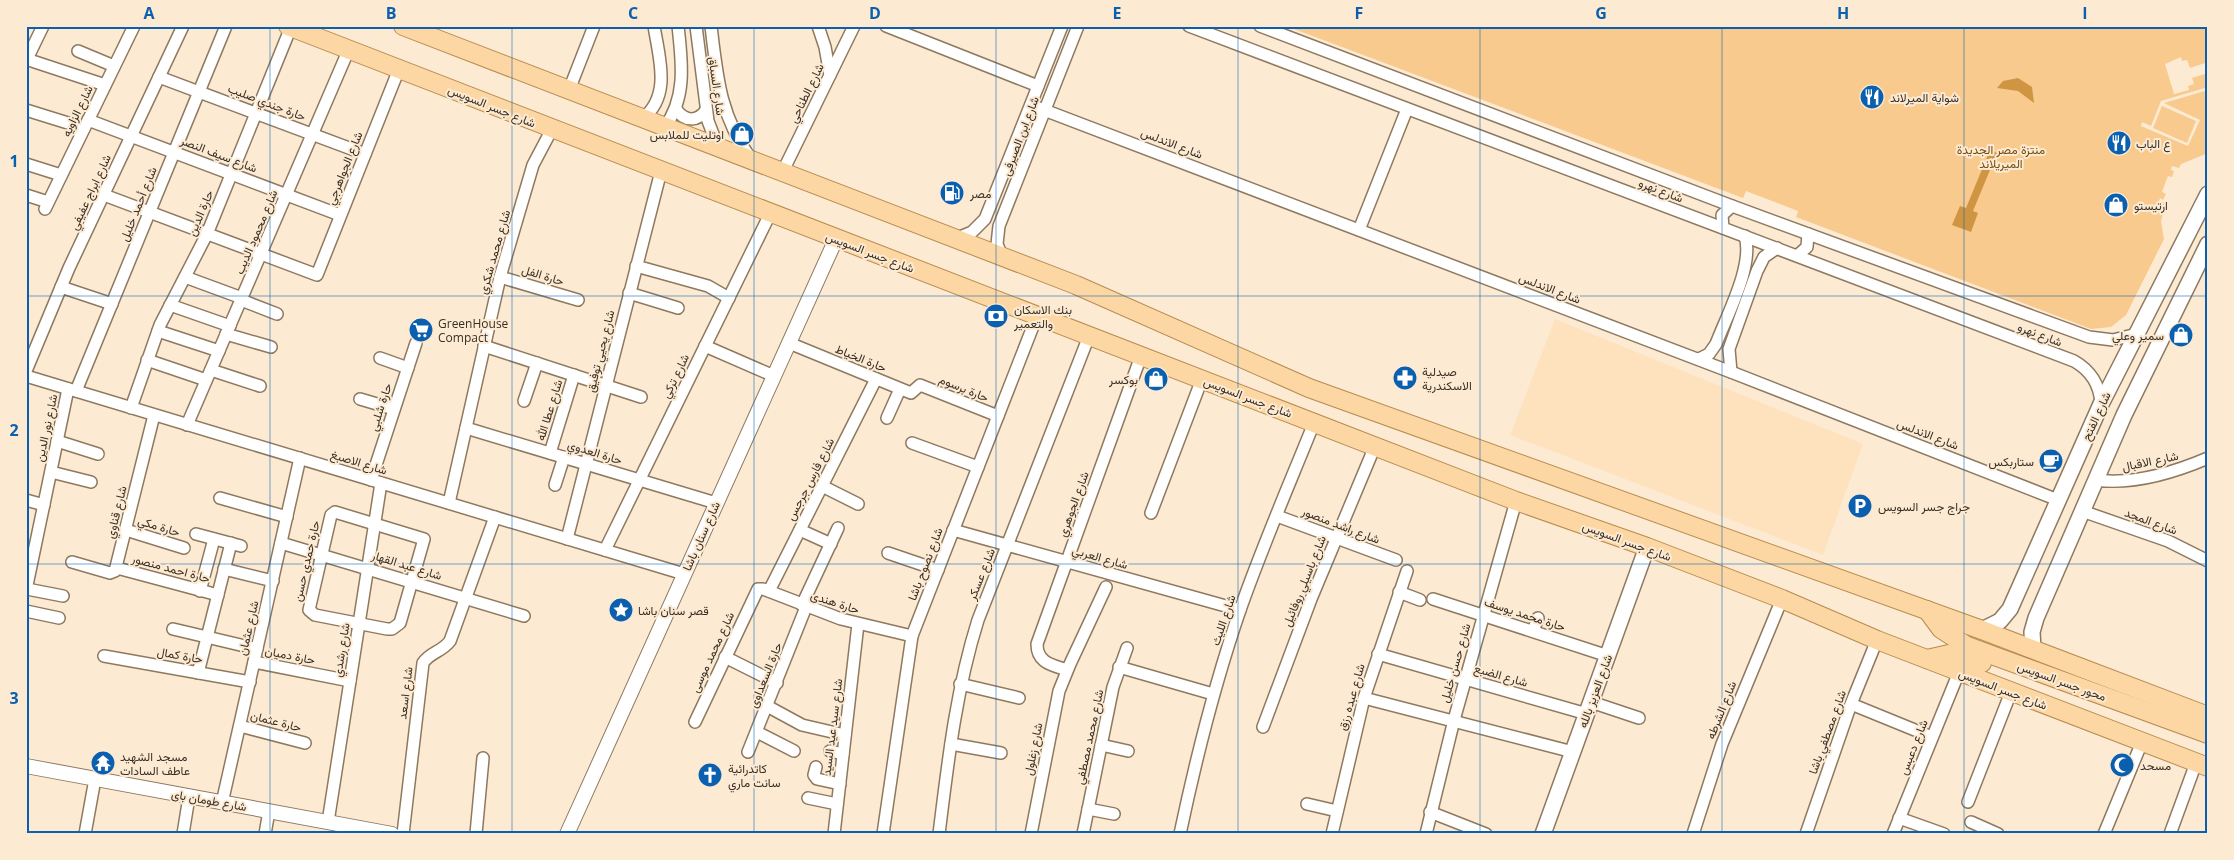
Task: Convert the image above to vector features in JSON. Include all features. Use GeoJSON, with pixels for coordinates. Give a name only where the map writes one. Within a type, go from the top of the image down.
{"type":"FeatureCollection","features":[{"type":"Feature","properties":{"kind":"main road"},"geometry":{"type":"LineString","coordinates":[[316,26],[329,42]]}},
{"type":"Feature","properties":{"kind":"main road"},"geometry":{"type":"LineString","coordinates":[[403,26],[1076,285],[1309,388],[1982,630],[2208,716]]}},
{"type":"Feature","properties":{"kind":"main road","name":"شارع جسر السويس"},"geometry":{"type":"LineString","coordinates":[[290,27],[1516,501],[1647,547],[1782,598],[1877,640],[2202,765]]}},
{"type":"Feature","properties":{"kind":"main road","name":"شارع الفتح"},"geometry":{"type":"LineString","coordinates":[[1982,630],[2000,621],[2012,606],[2101,404],[2208,194]]}},
{"type":"Feature","properties":{"kind":"main road","name":"شارع الفتح"},"geometry":{"type":"LineString","coordinates":[[2033,649],[2032,632],[2036,618],[2082,511],[2124,415],[2208,244]]}},
{"type":"Feature","properties":{"kind":"main road"},"geometry":{"type":"LineString","coordinates":[[2101,404],[2124,415]]}},
{"type":"Feature","properties":{"kind":"main road","name":"شارع العزيز بالله"},"geometry":{"type":"LineString","coordinates":[[1543,834],[1647,547]]}},
{"type":"Feature","properties":{"kind":"main road"},"geometry":{"type":"LineString","coordinates":[[2012,606],[2022,616],[2036,618]]}},
{"type":"Feature","properties":{"kind":"main road","name":"محور جسر السويس"},"geometry":{"type":"LineString","coordinates":[[1927,610],[1941,629],[1966,646],[2208,734]]}},
{"type":"Feature","properties":{"kind":"main road","name":"محور جسر السويس"},"geometry":{"type":"LineString","coordinates":[[1927,659],[1941,655],[1963,657],[2208,744]]}},
{"type":"Feature","properties":{"kind":"street"},"geometry":{"type":"LineString","coordinates":[[43,26],[26,60],[105,85]]}},
{"type":"Feature","properties":{"kind":"street","name":"شارع الزاويه"},"geometry":{"type":"LineString","coordinates":[[26,195],[46,206],[134,26]]}},
{"type":"Feature","properties":{"kind":"street","name":"شارع ابراج عفيفي"},"geometry":{"type":"LineString","coordinates":[[26,371],[61,287],[183,26]]}},
{"type":"Feature","properties":{"kind":"street","name":"شارع أحمد خليل"},"geometry":{"type":"LineString","coordinates":[[72,390],[112,304],[226,26]]}},
{"type":"Feature","properties":{"kind":"street"},"geometry":{"type":"LineString","coordinates":[[569,90],[594,26]]}},
{"type":"Feature","properties":{"kind":"street"},"geometry":{"type":"LineString","coordinates":[[642,119],[654,108],[661,89],[654,26]]}},
{"type":"Feature","properties":{"kind":"street"},"geometry":{"type":"LineString","coordinates":[[664,128],[676,109],[681,77],[678,26]]}},
{"type":"Feature","properties":{"kind":"street","name":"شارع السباق"},"geometry":{"type":"LineString","coordinates":[[696,26],[706,110],[718,147]]}},
{"type":"Feature","properties":{"kind":"street"},"geometry":{"type":"LineString","coordinates":[[712,26],[714,54],[724,109],[731,127],[752,161]]}},
{"type":"Feature","properties":{"kind":"street"},"geometry":{"type":"LineString","coordinates":[[818,26],[827,54],[830,75]]}},
{"type":"Feature","properties":{"kind":"street","name":"شارع الطناحي"},"geometry":{"type":"LineString","coordinates":[[782,173],[854,26]]}},
{"type":"Feature","properties":{"kind":"street"},"geometry":{"type":"LineString","coordinates":[[886,26],[1038,86]]}},
{"type":"Feature","properties":{"kind":"street","name":"شارع ابن الصيرفى"},"geometry":{"type":"LineString","coordinates":[[955,239],[972,232],[984,219],[1062,26]]}},
{"type":"Feature","properties":{"kind":"street","name":"شارع ابن الصيرفى"},"geometry":{"type":"LineString","coordinates":[[1002,257],[997,244],[998,230],[1078,26]]}},
{"type":"Feature","properties":{"kind":"street","name":"شارع نهرو"},"geometry":{"type":"LineString","coordinates":[[1189,26],[2074,361],[2086,370],[2095,381],[2101,404]]}},
{"type":"Feature","properties":{"kind":"street","name":"شارع نهرو"},"geometry":{"type":"LineString","coordinates":[[1260,26],[1732,206],[2089,337],[2114,340],[2137,334]]}},
{"type":"Feature","properties":{"kind":"street","name":"حارة الدين"},"geometry":{"type":"LineString","coordinates":[[131,408],[158,331],[207,234],[290,27]]}},
{"type":"Feature","properties":{"kind":"street","name":"شارع محمود الديب"},"geometry":{"type":"LineString","coordinates":[[187,425],[349,49]]}},
{"type":"Feature","properties":{"kind":"street"},"geometry":{"type":"LineString","coordinates":[[78,51],[114,66]]}},
{"type":"Feature","properties":{"kind":"street"},"geometry":{"type":"LineString","coordinates":[[699,55],[714,54]]}},
{"type":"Feature","properties":{"kind":"street","name":"شارع الجواهرجي"},"geometry":{"type":"LineString","coordinates":[[261,255],[314,275],[318,274],[340,214],[399,69]]}},
{"type":"Feature","properties":{"kind":"street","name":"حارة جندي صليب"},"geometry":{"type":"LineString","coordinates":[[159,76],[365,154]]}},
{"type":"Feature","properties":{"kind":"street","name":"شارع الاندلس"},"geometry":{"type":"LineString","coordinates":[[1031,104],[1699,359],[2058,500]]}},
{"type":"Feature","properties":{"kind":"street"},"geometry":{"type":"LineString","coordinates":[[676,109],[681,116],[689,119],[697,118],[706,110]]}},
{"type":"Feature","properties":{"kind":"street"},"geometry":{"type":"LineString","coordinates":[[1359,230],[1408,109]]}},
{"type":"Feature","properties":{"kind":"street","name":"شارع سيف النصر"},"geometry":{"type":"LineString","coordinates":[[26,110],[131,136],[340,214]]}},
{"type":"Feature","properties":{"kind":"street","name":"شارع محمد شكري"},"geometry":{"type":"LineString","coordinates":[[449,503],[500,277],[533,166],[552,129]]}},
{"type":"Feature","properties":{"kind":"street"},"geometry":{"type":"LineString","coordinates":[[26,164],[61,175]]}},
{"type":"Feature","properties":{"kind":"street","name":"شارع يحيي توفيق"},"geometry":{"type":"LineString","coordinates":[[567,539],[661,171]]}},
{"type":"Feature","properties":{"kind":"street"},"geometry":{"type":"LineString","coordinates":[[104,195],[261,255]]}},
{"type":"Feature","properties":{"kind":"street"},"geometry":{"type":"LineString","coordinates":[[1723,228],[1722,214],[1732,206]]}},
{"type":"Feature","properties":{"kind":"street","name":"شارع تركي"},"geometry":{"type":"LineString","coordinates":[[605,550],[770,214]]}},
{"type":"Feature","properties":{"kind":"street"},"geometry":{"type":"LineString","coordinates":[[1798,255],[1807,247],[1808,234]]}},
{"type":"Feature","properties":{"kind":"street"},"geometry":{"type":"LineString","coordinates":[[1699,359],[1709,354],[1716,344],[1745,266],[1748,251],[1745,236]]}},
{"type":"Feature","properties":{"kind":"street","name":"شارع سنان باشا"},"geometry":{"type":"LineString","coordinates":[[567,834],[836,239]]}},
{"type":"Feature","properties":{"kind":"street"},"geometry":{"type":"LineString","coordinates":[[1731,372],[1729,349],[1757,271],[1764,257],[1777,248]]}},
{"type":"Feature","properties":{"kind":"street"},"geometry":{"type":"LineString","coordinates":[[636,266],[708,286],[728,298]]}},
{"type":"Feature","properties":{"kind":"street"},"geometry":{"type":"LineString","coordinates":[[185,277],[278,314]]}},
{"type":"Feature","properties":{"kind":"street","name":"حارة الفل"},"geometry":{"type":"LineString","coordinates":[[500,277],[578,300]]}},
{"type":"Feature","properties":{"kind":"street"},"geometry":{"type":"LineString","coordinates":[[61,287],[112,304]]}},
{"type":"Feature","properties":{"kind":"street"},"geometry":{"type":"LineString","coordinates":[[630,293],[678,308]]}},
{"type":"Feature","properties":{"kind":"street"},"geometry":{"type":"LineString","coordinates":[[170,305],[271,347]]}},
{"type":"Feature","properties":{"kind":"street","name":"شارع نصوح باشا"},"geometry":{"type":"LineString","coordinates":[[882,834],[912,636],[1037,316]]}},
{"type":"Feature","properties":{"kind":"street"},"geometry":{"type":"LineString","coordinates":[[158,331],[219,351]]}},
{"type":"Feature","properties":{"kind":"street","name":"شارع عسكر"},"geometry":{"type":"LineString","coordinates":[[938,834],[960,684],[978,620],[1090,336]]}},
{"type":"Feature","properties":{"kind":"street","name":"حارة شلبي"},"geometry":{"type":"LineString","coordinates":[[376,481],[394,409],[416,343]]}},
{"type":"Feature","properties":{"kind":"street","name":"حارة الخياط"},"geometry":{"type":"LineString","coordinates":[[789,343],[900,389]]}},
{"type":"Feature","properties":{"kind":"street"},"geometry":{"type":"LineString","coordinates":[[484,346],[641,396]]}},
{"type":"Feature","properties":{"kind":"street"},"geometry":{"type":"LineString","coordinates":[[706,346],[774,376]]}},
{"type":"Feature","properties":{"kind":"street","name":"شارع الجوهري"},"geometry":{"type":"LineString","coordinates":[[1067,670],[1042,660],[1038,655],[1036,644],[1141,356]]}},
{"type":"Feature","properties":{"kind":"street"},"geometry":{"type":"LineString","coordinates":[[380,358],[408,368]]}},
{"type":"Feature","properties":{"kind":"street"},"geometry":{"type":"LineString","coordinates":[[147,360],[260,386]]}},
{"type":"Feature","properties":{"kind":"street"},"geometry":{"type":"LineString","coordinates":[[524,400],[537,363]]}},
{"type":"Feature","properties":{"kind":"street","name":"شارع عطا الله"},"geometry":{"type":"LineString","coordinates":[[550,453],[574,375]]}},
{"type":"Feature","properties":{"kind":"street","name":"شارع الاصبغ"},"geometry":{"type":"LineString","coordinates":[[26,376],[684,574]]}},
{"type":"Feature","properties":{"kind":"street","name":"شارع فارس جرجس"},"geometry":{"type":"LineString","coordinates":[[769,591],[876,379]]}},
{"type":"Feature","properties":{"kind":"street"},"geometry":{"type":"LineString","coordinates":[[1151,513],[1202,379]]}},
{"type":"Feature","properties":{"kind":"street","name":"حارة برسوم"},"geometry":{"type":"LineString","coordinates":[[900,389],[911,393],[917,385],[920,385],[998,416]]}},
{"type":"Feature","properties":{"kind":"street"},"geometry":{"type":"LineString","coordinates":[[887,418],[900,389]]}},
{"type":"Feature","properties":{"kind":"street","name":"شارع نور الدين"},"geometry":{"type":"LineString","coordinates":[[27,587],[30,551],[44,505],[58,441],[72,390]]}},
{"type":"Feature","properties":{"kind":"street"},"geometry":{"type":"LineString","coordinates":[[360,399],[394,409]]}},
{"type":"Feature","properties":{"kind":"street","name":"شارع قناوي"},"geometry":{"type":"LineString","coordinates":[[117,568],[154,415]]}},
{"type":"Feature","properties":{"kind":"street","name":"شارع الليث"},"geometry":{"type":"LineString","coordinates":[[1180,834],[1193,771],[1213,694],[1240,610],[1314,423]]}},
{"type":"Feature","properties":{"kind":"street","name":"حارة العدوي"},"geometry":{"type":"LineString","coordinates":[[466,428],[716,503]]}},
{"type":"Feature","properties":{"kind":"street"},"geometry":{"type":"LineString","coordinates":[[58,441],[98,454]]}},
{"type":"Feature","properties":{"kind":"street"},"geometry":{"type":"LineString","coordinates":[[912,443],[978,467]]}},
{"type":"Feature","properties":{"kind":"street","name":"شارع باسيلي روفائيل"},"geometry":{"type":"LineString","coordinates":[[1263,727],[1336,538],[1375,446]]}},
{"type":"Feature","properties":{"kind":"street"},"geometry":{"type":"LineString","coordinates":[[555,485],[564,457]]}},
{"type":"Feature","properties":{"kind":"street","name":"شارع عثمان"},"geometry":{"type":"LineString","coordinates":[[222,803],[300,458]]}},
{"type":"Feature","properties":{"kind":"street","name":"شارع الاقبال"},"geometry":{"type":"LineString","coordinates":[[2096,480],[2110,482],[2147,477],[2174,471],[2208,458]]}},
{"type":"Feature","properties":{"kind":"street"},"geometry":{"type":"LineString","coordinates":[[51,472],[91,482]]}},
{"type":"Feature","properties":{"kind":"street","name":"شارع رشدي"},"geometry":{"type":"LineString","coordinates":[[328,822],[375,524],[376,481]]}},
{"type":"Feature","properties":{"kind":"street"},"geometry":{"type":"LineString","coordinates":[[822,486],[858,504]]}},
{"type":"Feature","properties":{"kind":"street"},"geometry":{"type":"LineString","coordinates":[[220,498],[287,517]]}},
{"type":"Feature","properties":{"kind":"street"},"geometry":{"type":"LineString","coordinates":[[26,500],[44,505]]}},
{"type":"Feature","properties":{"kind":"street","name":"شارع حسن خليل"},"geometry":{"type":"LineString","coordinates":[[1426,834],[1465,679],[1516,501]]}},
{"type":"Feature","properties":{"kind":"street","name":"شارع المجد"},"geometry":{"type":"LineString","coordinates":[[2082,511],[2168,541],[2208,561]]}},
{"type":"Feature","properties":{"kind":"street","name":"حارة حمدي حسن"},"geometry":{"type":"LineString","coordinates":[[335,512],[375,524],[421,537],[425,541],[397,627],[387,629],[315,615],[309,610],[330,515],[335,512]]}},
{"type":"Feature","properties":{"kind":"street","name":"شارع راشد منصور"},"geometry":{"type":"LineString","coordinates":[[1277,516],[1396,560]]}},
{"type":"Feature","properties":{"kind":"street","name":"شارع اسعد"},"geometry":{"type":"LineString","coordinates":[[403,834],[421,670],[427,657],[440,651],[450,641],[495,517]]}},
{"type":"Feature","properties":{"kind":"street","name":"حارة السعداوى"},"geometry":{"type":"LineString","coordinates":[[748,752],[768,706],[804,606],[838,528]]}},
{"type":"Feature","properties":{"kind":"street","name":"حارة مكي"},"geometry":{"type":"LineString","coordinates":[[126,530],[184,548]]}},
{"type":"Feature","properties":{"kind":"street"},"geometry":{"type":"LineString","coordinates":[[800,530],[830,544]]}},
{"type":"Feature","properties":{"kind":"street","name":"شارع العربي"},"geometry":{"type":"LineString","coordinates":[[953,530],[1240,610]]}},
{"type":"Feature","properties":{"kind":"street"},"geometry":{"type":"LineString","coordinates":[[196,534],[236,545],[224,569],[198,673]]}},
{"type":"Feature","properties":{"kind":"street"},"geometry":{"type":"LineString","coordinates":[[200,591],[214,539]]}},
{"type":"Feature","properties":{"kind":"street","name":"شارع عبد القهار"},"geometry":{"type":"LineString","coordinates":[[281,543],[413,581],[524,616]]}},
{"type":"Feature","properties":{"kind":"street"},"geometry":{"type":"LineString","coordinates":[[888,553],[938,570]]}},
{"type":"Feature","properties":{"kind":"street"},"geometry":{"type":"LineString","coordinates":[[72,562],[110,573],[117,568]]}},
{"type":"Feature","properties":{"kind":"street","name":"حارة احمد منصور"},"geometry":{"type":"LineString","coordinates":[[117,568],[218,596]]}},
{"type":"Feature","properties":{"kind":"street"},"geometry":{"type":"LineString","coordinates":[[224,569],[273,581]]}},
{"type":"Feature","properties":{"kind":"street","name":"شارع عبده رزق"},"geometry":{"type":"LineString","coordinates":[[1332,834],[1364,698],[1407,571]]}},
{"type":"Feature","properties":{"kind":"street"},"geometry":{"type":"LineString","coordinates":[[27,587],[63,596]]}},
{"type":"Feature","properties":{"kind":"street","name":"شارع زغلول"},"geometry":{"type":"LineString","coordinates":[[1031,834],[1055,708],[1067,670],[1106,587]]}},
{"type":"Feature","properties":{"kind":"street","name":"شارع محمد موسى"},"geometry":{"type":"LineString","coordinates":[[695,722],[755,593],[760,588],[769,591]]}},
{"type":"Feature","properties":{"kind":"street","name":"حارة هندى"},"geometry":{"type":"LineString","coordinates":[[769,591],[804,606],[858,624],[912,636]]}},
{"type":"Feature","properties":{"kind":"street"},"geometry":{"type":"LineString","coordinates":[[1399,592],[1420,600]]}},
{"type":"Feature","properties":{"kind":"street","name":"شارع الشرطه"},"geometry":{"type":"LineString","coordinates":[[1693,834],[1722,744],[1782,598]]}},
{"type":"Feature","properties":{"kind":"street","name":"حارة محمد يوسف"},"geometry":{"type":"LineString","coordinates":[[1433,599],[1608,656]]}},
{"type":"Feature","properties":{"kind":"street"},"geometry":{"type":"LineString","coordinates":[[26,611],[59,618]]}},
{"type":"Feature","properties":{"kind":"street"},"geometry":{"type":"LineString","coordinates":[[1533,631],[1538,618]]}},
{"type":"Feature","properties":{"kind":"street","name":"شارع سيد عيد السيد"},"geometry":{"type":"LineString","coordinates":[[834,834],[845,735],[846,688],[858,624]]}},
{"type":"Feature","properties":{"kind":"street"},"geometry":{"type":"LineString","coordinates":[[173,629],[257,649]]}},
{"type":"Feature","properties":{"kind":"street","name":"شارع مصطفي باشا"},"geometry":{"type":"LineString","coordinates":[[1806,834],[1851,704],[1877,640]]}},
{"type":"Feature","properties":{"kind":"street","name":"شارع محمد مصطفي"},"geometry":{"type":"LineString","coordinates":[[1083,834],[1109,702],[1119,667],[1127,648]]}},
{"type":"Feature","properties":{"kind":"street","name":"شارع الضبع"},"geometry":{"type":"LineString","coordinates":[[1378,654],[1465,679],[1639,718]]}},
{"type":"Feature","properties":{"kind":"street","name":"حارة كمال"},"geometry":{"type":"LineString","coordinates":[[104,656],[250,682]]}},
{"type":"Feature","properties":{"kind":"street"},"geometry":{"type":"LineString","coordinates":[[725,657],[777,682]]}},
{"type":"Feature","properties":{"kind":"street","name":"حارة دميان"},"geometry":{"type":"LineString","coordinates":[[254,662],[350,681]]}},
{"type":"Feature","properties":{"kind":"street"},"geometry":{"type":"LineString","coordinates":[[1119,667],[1213,694]]}},
{"type":"Feature","properties":{"kind":"street","name":"شارع دعبس"},"geometry":{"type":"LineString","coordinates":[[1893,834],[1959,672]]}},
{"type":"Feature","properties":{"kind":"street"},"geometry":{"type":"LineString","coordinates":[[960,684],[1020,698]]}},
{"type":"Feature","properties":{"kind":"street"},"geometry":{"type":"LineString","coordinates":[[1968,802],[2011,692]]}},
{"type":"Feature","properties":{"kind":"street"},"geometry":{"type":"LineString","coordinates":[[1364,698],[1573,752]]}},
{"type":"Feature","properties":{"kind":"street"},"geometry":{"type":"LineString","coordinates":[[1851,704],[1932,737]]}},
{"type":"Feature","properties":{"kind":"street"},"geometry":{"type":"LineString","coordinates":[[768,706],[802,725],[845,735]]}},
{"type":"Feature","properties":{"kind":"street","name":"حارة عثمان"},"geometry":{"type":"LineString","coordinates":[[240,726],[306,743]]}},
{"type":"Feature","properties":{"kind":"street"},"geometry":{"type":"LineString","coordinates":[[756,732],[794,751]]}},
{"type":"Feature","properties":{"kind":"street"},"geometry":{"type":"LineString","coordinates":[[2104,834],[2142,742]]}},
{"type":"Feature","properties":{"kind":"street"},"geometry":{"type":"LineString","coordinates":[[951,744],[1001,753]]}},
{"type":"Feature","properties":{"kind":"street"},"geometry":{"type":"LineString","coordinates":[[1101,745],[1128,751]]}},
{"type":"Feature","properties":{"kind":"street"},"geometry":{"type":"LineString","coordinates":[[830,751],[843,754]]}},
{"type":"Feature","properties":{"kind":"street"},"geometry":{"type":"LineString","coordinates":[[476,834],[483,758]]}},
{"type":"Feature","properties":{"kind":"street"},"geometry":{"type":"LineString","coordinates":[[2170,834],[2202,765]]}},
{"type":"Feature","properties":{"kind":"street","name":"شارع طومان باى"},"geometry":{"type":"LineString","coordinates":[[26,766],[328,822],[366,831],[392,834]]}},
{"type":"Feature","properties":{"kind":"street"},"geometry":{"type":"LineString","coordinates":[[816,767],[814,775],[817,779],[840,784]]}},
{"type":"Feature","properties":{"kind":"street"},"geometry":{"type":"LineString","coordinates":[[85,834],[95,779]]}},
{"type":"Feature","properties":{"kind":"street"},"geometry":{"type":"LineString","coordinates":[[182,834],[189,796]]}},
{"type":"Feature","properties":{"kind":"street"},"geometry":{"type":"LineString","coordinates":[[808,798],[837,804]]}},
{"type":"Feature","properties":{"kind":"street"},"geometry":{"type":"LineString","coordinates":[[1307,804],[1337,811]]}},
{"type":"Feature","properties":{"kind":"street"},"geometry":{"type":"LineString","coordinates":[[1088,809],[1114,814]]}},
{"type":"Feature","properties":{"kind":"street"},"geometry":{"type":"LineString","coordinates":[[265,834],[269,811]]}},
{"type":"Feature","properties":{"kind":"street"},"geometry":{"type":"LineString","coordinates":[[1430,812],[1486,834]]}},
{"type":"Feature","properties":{"kind":"street"},"geometry":{"type":"LineString","coordinates":[[1899,818],[1944,834]]}},
{"type":"Feature","properties":{"kind":"street"},"geometry":{"type":"LineString","coordinates":[[1971,822],[1998,834]]}},
{"type":"Feature","properties":{"kind":"shaded area"},"geometry":{"type":"Polygon","coordinates":[[[2018,78],[2032,87],[2034,103],[2018,91],[1997,88],[2003,81],[2018,78]]]}},
{"type":"Feature","properties":{"kind":"shaded area"},"geometry":{"type":"Polygon","coordinates":[[[1990,150],[1997,153],[1973,211],[1978,213],[1971,232],[1952,225],[1960,206],[1966,208],[1990,150]]]}},
{"type":"Feature","properties":{"kind":"shaded area"},"geometry":{"type":"Polygon","coordinates":[[[1555,319],[1863,444],[1823,555],[1510,435],[1555,319]]]}},
{"type":"Feature","properties":{"kind":"green space","name":"منتزة مصر الجديدة الميريلاند"},"geometry":{"type":"Polygon","coordinates":[[[1286,26],[2208,26],[2208,62],[2190,68],[2187,60],[2182,61],[2181,57],[2165,64],[2174,94],[2189,90],[2188,86],[2194,84],[2192,78],[2208,73],[2208,87],[2161,101],[2151,126],[2142,122],[2141,126],[2188,146],[2200,120],[2164,103],[2208,90],[2208,153],[2181,164],[2179,168],[2172,166],[2171,170],[2174,171],[2172,177],[2168,176],[2162,192],[2166,194],[2163,200],[2160,198],[2159,201],[2166,203],[2161,221],[2164,239],[2126,315],[2111,327],[2091,329],[1796,217],[1798,211],[1746,191],[1743,198],[1286,26]]]}},
{"type":"Feature","properties":{"kind":"green space"},"geometry":{"type":"Polygon","coordinates":[[[2162,106],[2196,121],[2187,143],[2153,128],[2162,106]]]}},
{"type":"Feature","properties":{"kind":"place","name":"شواية الميرلاند"},"geometry":{"type":"Point","coordinates":[1872,97]}},
{"type":"Feature","properties":{"kind":"place","name":"اوتليت للملابس"},"geometry":{"type":"Point","coordinates":[742,134]}},
{"type":"Feature","properties":{"kind":"place","name":"ع الباب"},"geometry":{"type":"Point","coordinates":[2119,143]}},
{"type":"Feature","properties":{"kind":"place","name":"مصر"},"geometry":{"type":"Point","coordinates":[952,193]}},
{"type":"Feature","properties":{"kind":"place","name":"ارتيستو"},"geometry":{"type":"Point","coordinates":[2116,205]}},
{"type":"Feature","properties":{"kind":"place","name":"بنك الاسكان والتعمير"},"geometry":{"type":"Point","coordinates":[996,316]}},
{"type":"Feature","properties":{"kind":"place","name":"GreenHouse Compact"},"geometry":{"type":"Point","coordinates":[421,330]}},
{"type":"Feature","properties":{"kind":"place","name":"سمير وعلي"},"geometry":{"type":"Point","coordinates":[2181,335]}},
{"type":"Feature","properties":{"kind":"place","name":"صيدلية الاسكندرية"},"geometry":{"type":"Point","coordinates":[1405,378]}},
{"type":"Feature","properties":{"kind":"place","name":"بوكسر"},"geometry":{"type":"Point","coordinates":[1156,379]}},
{"type":"Feature","properties":{"kind":"place","name":"ستاربكس"},"geometry":{"type":"Point","coordinates":[2051,461]}},
{"type":"Feature","properties":{"kind":"place","name":"جراج جسر السويس"},"geometry":{"type":"Point","coordinates":[1860,506]}},
{"type":"Feature","properties":{"kind":"place","name":"قصر سنان باشا"},"geometry":{"type":"Point","coordinates":[621,610]}},
{"type":"Feature","properties":{"kind":"place","name":"مسجد الشهيد عاطف السادات"},"geometry":{"type":"Point","coordinates":[103,763]}},
{"type":"Feature","properties":{"kind":"place","name":"مسحد"},"geometry":{"type":"Point","coordinates":[2122,765]}},
{"type":"Feature","properties":{"kind":"place","name":"كاتدرائية سانت ماري"},"geometry":{"type":"Point","coordinates":[710,775]}}]}
